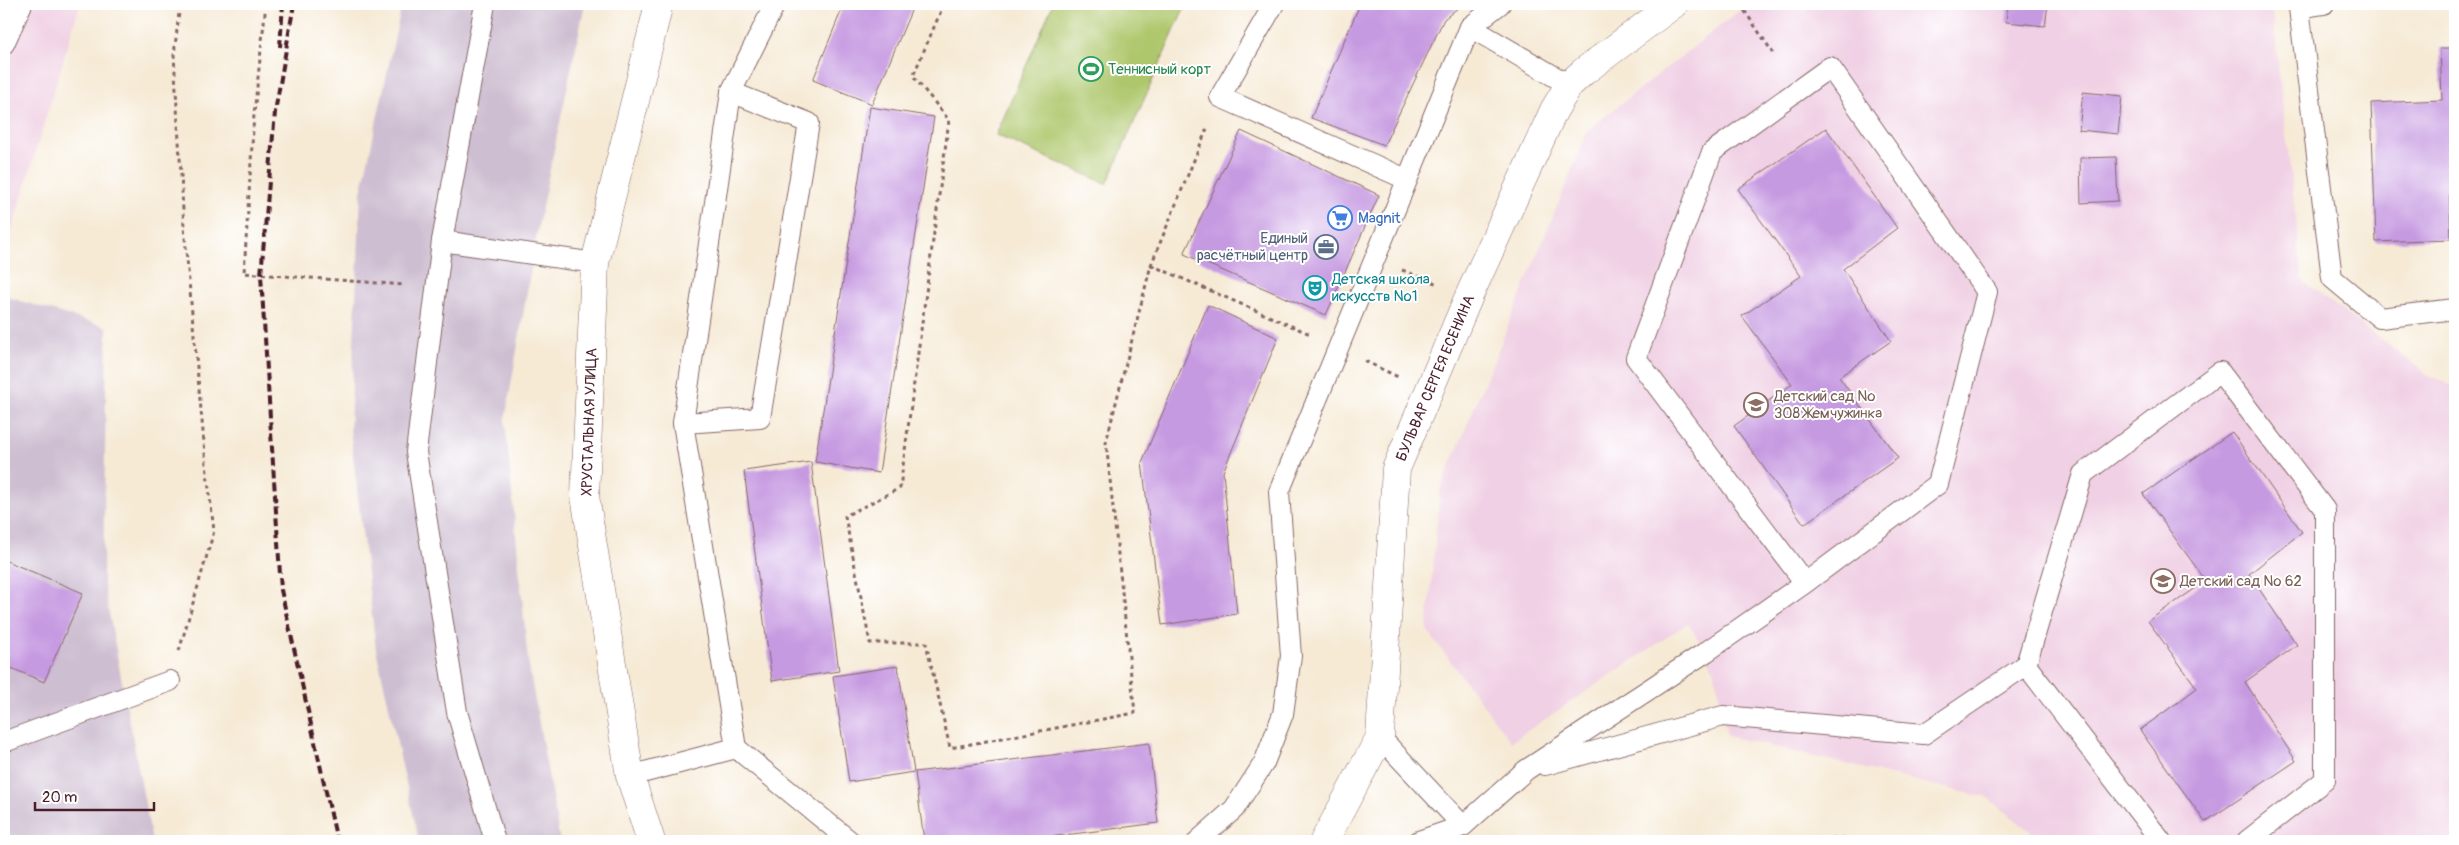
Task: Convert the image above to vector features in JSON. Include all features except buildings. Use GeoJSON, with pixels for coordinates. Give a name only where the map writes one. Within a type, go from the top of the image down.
{"type":"FeatureCollection","features":[{"type":"Feature","properties":{"kind":"street","name":"ХРУСТАЛЬНАЯ УЛИЦА"},"geometry":{"type":"LineString","coordinates":[[651,841],[630,776],[585,496],[595,263],[659,4]]}},
{"type":"Feature","properties":{"kind":"street","name":"БУЛЬВАР СЕРГЕЯ ЕСЕНИНА"},"geometry":{"type":"LineString","coordinates":[[1324,841],[1380,737],[1396,469],[1427,392],[1554,110],[1568,86],[1582,72],[1674,4]]}},
{"type":"Feature","properties":{"kind":"lane"},"geometry":{"type":"LineString","coordinates":[[4,44],[22,4]]}},
{"type":"Feature","properties":{"kind":"lane"},"geometry":{"type":"LineString","coordinates":[[485,4],[442,241],[416,452],[457,712],[495,841]]}},
{"type":"Feature","properties":{"kind":"lane"},"geometry":{"type":"LineString","coordinates":[[776,4],[731,92],[683,423],[736,748],[850,841]]}},
{"type":"Feature","properties":{"kind":"lane"},"geometry":{"type":"LineString","coordinates":[[1274,4],[1220,97],[1406,179]]}},
{"type":"Feature","properties":{"kind":"lane"},"geometry":{"type":"LineString","coordinates":[[1198,841],[1234,808],[1239,801],[1264,763],[1283,714],[1291,656],[1279,492],[1337,346],[1470,27],[1500,4]]}},
{"type":"Feature","properties":{"kind":"lane"},"geometry":{"type":"LineString","coordinates":[[2324,4],[2299,8],[2332,278],[2380,318],[2455,309]]}},
{"type":"Feature","properties":{"kind":"lane"},"geometry":{"type":"LineString","coordinates":[[1470,27],[1568,86]]}},
{"type":"Feature","properties":{"kind":"lane"},"geometry":{"type":"LineString","coordinates":[[1419,841],[1463,826],[1526,770],[1706,652],[1805,583],[1938,484],[1988,292],[1830,67],[1712,152],[1636,358],[1805,583]]}},
{"type":"Feature","properties":{"kind":"lane"},"geometry":{"type":"LineString","coordinates":[[683,423],[760,418],[809,123],[731,92]]}},
{"type":"Feature","properties":{"kind":"lane"},"geometry":{"type":"LineString","coordinates":[[442,241],[595,263]]}},
{"type":"Feature","properties":{"kind":"lane"},"geometry":{"type":"LineString","coordinates":[[1526,770],[1723,716],[1924,734],[2026,665],[2083,474],[2220,372],[2326,510],[2325,780],[2247,841]]}},
{"type":"Feature","properties":{"kind":"lane"},"geometry":{"type":"LineString","coordinates":[[2026,665],[2160,841]]}},
{"type":"Feature","properties":{"kind":"lane"},"geometry":{"type":"LineString","coordinates":[[4,742],[170,681]]}},
{"type":"Feature","properties":{"kind":"lane"},"geometry":{"type":"LineString","coordinates":[[1380,737],[1463,826]]}},
{"type":"Feature","properties":{"kind":"lane"},"geometry":{"type":"LineString","coordinates":[[630,776],[736,748]]}},
{"type":"Feature","properties":{"kind":"path"},"geometry":{"type":"LineString","coordinates":[[170,681],[214,531],[206,464],[184,217],[174,55],[180,4]]}},
{"type":"Feature","properties":{"kind":"path"},"geometry":{"type":"LineString","coordinates":[[266,4],[254,114],[244,273],[436,287]]}},
{"type":"Feature","properties":{"kind":"path"},"geometry":{"type":"LineString","coordinates":[[944,4],[914,76],[949,120],[900,488],[845,516],[870,643],[926,643],[950,748],[1135,713],[1106,442],[1151,265],[1220,97]]}},
{"type":"Feature","properties":{"kind":"path"},"geometry":{"type":"LineString","coordinates":[[1740,4],[1773,54]]}},
{"type":"Feature","properties":{"kind":"path"},"geometry":{"type":"LineString","coordinates":[[1374,258],[1469,296]]}},
{"type":"Feature","properties":{"kind":"path"},"geometry":{"type":"LineString","coordinates":[[1151,265],[1337,346],[1427,392]]}},
{"type":"Feature","properties":{"kind":"path"},"geometry":{"type":"LineString","coordinates":[[1784,841],[1837,838],[1855,841]]}},
{"type":"Feature","properties":{"kind":"shaded area"},"geometry":{"type":"Polygon","coordinates":[[[4,4],[80,4],[4,256],[4,4]]]}},
{"type":"Feature","properties":{"kind":"shaded area"},"geometry":{"type":"Polygon","coordinates":[[[402,4],[585,4],[540,216],[505,420],[528,661],[560,841],[419,841],[376,649],[350,429],[361,193],[402,4]]]}},
{"type":"Feature","properties":{"kind":"shaded area"},"geometry":{"type":"Polygon","coordinates":[[[1748,4],[2271,4],[2303,281],[2425,373],[2455,387],[2455,841],[2042,841],[1988,798],[1727,736],[1716,678],[1706,652],[1688,623],[1511,742],[1427,630],[1440,491],[1589,129],[1748,4]]]}},
{"type":"Feature","properties":{"kind":"shaded area"},"geometry":{"type":"Polygon","coordinates":[[[4,296],[107,327],[103,581],[152,841],[4,841],[4,296]]]}},
{"type":"Feature","properties":{"kind":"green space","name":"Теннисный корт"},"geometry":{"type":"Polygon","coordinates":[[[1053,4],[1186,4],[1107,184],[996,135],[1053,4]]]}},
{"type":"Feature","properties":{"kind":"railway"},"geometry":{"type":"LineString","coordinates":[[280,47],[283,4]]}},
{"type":"Feature","properties":{"kind":"railway"},"geometry":{"type":"LineString","coordinates":[[294,4],[275,112],[261,275],[281,590],[337,841]]}},
{"type":"Feature","properties":{"kind":"place","name":"Теннисный корт"},"geometry":{"type":"Point","coordinates":[1091,69]}},
{"type":"Feature","properties":{"kind":"place","name":"Magnit"},"geometry":{"type":"Point","coordinates":[1340,218]}},
{"type":"Feature","properties":{"kind":"place","name":"Единый расчётный центр"},"geometry":{"type":"Point","coordinates":[1326,247]}},
{"type":"Feature","properties":{"kind":"place","name":"Детская школа искусств №1"},"geometry":{"type":"Point","coordinates":[1315,288]}},
{"type":"Feature","properties":{"kind":"place","name":"Детский сад № 308 Жемчужинка"},"geometry":{"type":"Point","coordinates":[1756,405]}},
{"type":"Feature","properties":{"kind":"place","name":"Детский сад № 62"},"geometry":{"type":"Point","coordinates":[2163,581]}}]}
